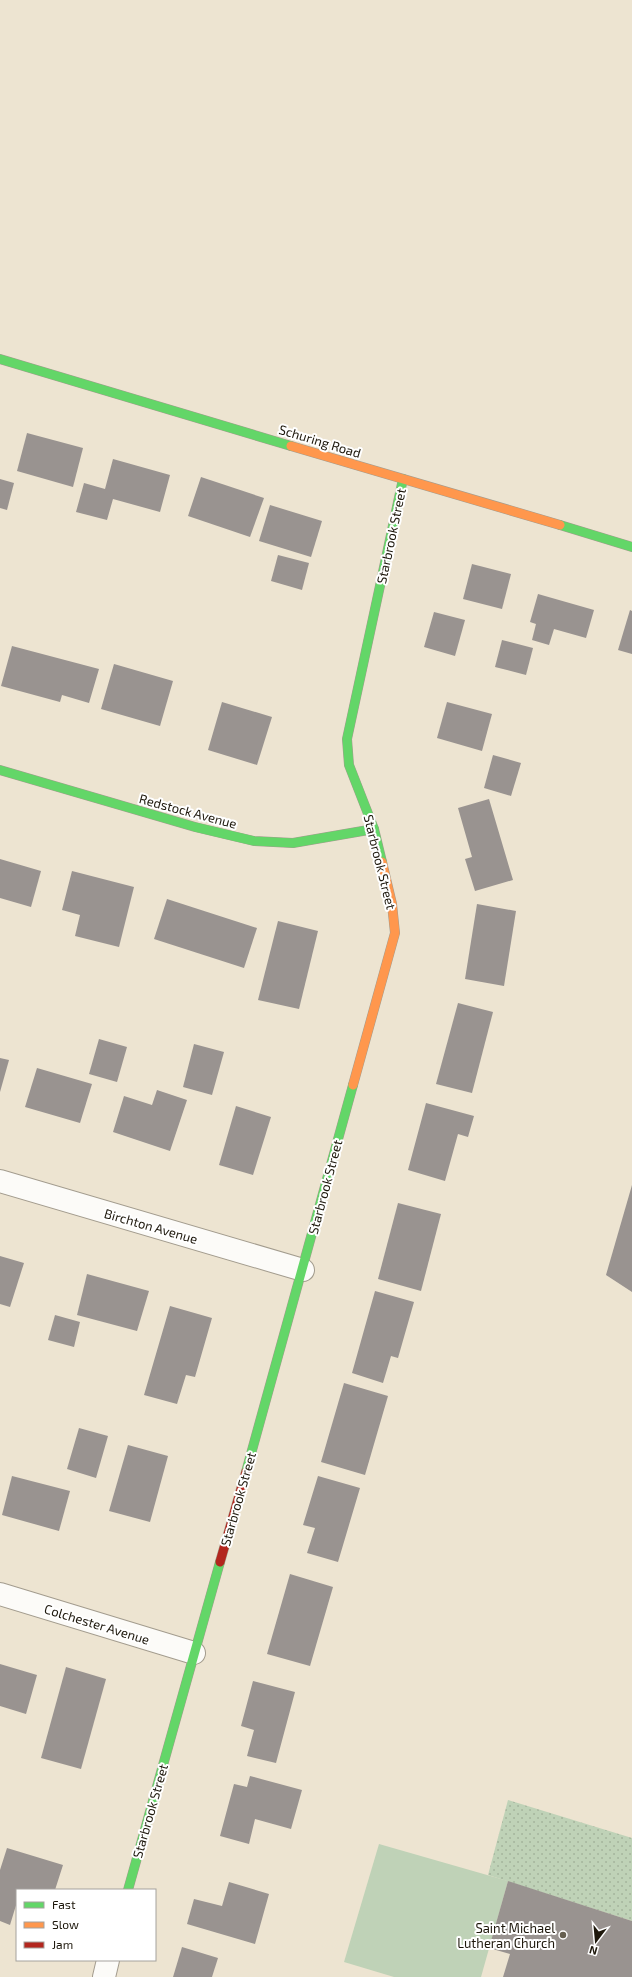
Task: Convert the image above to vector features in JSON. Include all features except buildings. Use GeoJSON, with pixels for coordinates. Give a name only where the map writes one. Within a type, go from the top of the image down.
{"type":"FeatureCollection","features":[{"type":"Feature","properties":{"kind":"street","name":"Schuring Road"},"geometry":{"type":"LineString","coordinates":[[0,359],[632,546]]}},
{"type":"Feature","properties":{"kind":"street","name":"Starbrook Street"},"geometry":{"type":"LineString","coordinates":[[128,1889],[303,1270],[395,933],[392,904],[374,829],[349,765],[347,739],[403,479]]}},
{"type":"Feature","properties":{"kind":"street","name":"Redstock Avenue"},"geometry":{"type":"LineString","coordinates":[[0,770],[195,827],[254,841],[293,843],[374,829]]}},
{"type":"Feature","properties":{"kind":"street","name":"Birchton Avenue"},"geometry":{"type":"LineString","coordinates":[[0,1181],[303,1270]]}},
{"type":"Feature","properties":{"kind":"street","name":"Colchester Avenue"},"geometry":{"type":"LineString","coordinates":[[0,1594],[194,1653]]}},
{"type":"Feature","properties":{"kind":"street"},"geometry":{"type":"LineString","coordinates":[[104,1977],[108,1961]]}},
{"type":"Feature","properties":{"kind":"green space"},"geometry":{"type":"Polygon","coordinates":[[[508,1800],[632,1838],[632,1921],[488,1875],[508,1800]]]}},
{"type":"Feature","properties":{"kind":"green space"},"geometry":{"type":"Polygon","coordinates":[[[379,1844],[508,1881],[481,1977],[394,1977],[344,1962],[379,1844]]]}},
{"type":"Feature","properties":{"kind":"traffic: fast"},"geometry":{"type":"LineString","coordinates":[[0,359],[291,446]]}},
{"type":"Feature","properties":{"kind":"traffic: fast"},"geometry":{"type":"LineString","coordinates":[[382,862],[374,829],[349,765],[347,739],[403,479]]}},
{"type":"Feature","properties":{"kind":"traffic: fast"},"geometry":{"type":"LineString","coordinates":[[560,525],[632,547]]}},
{"type":"Feature","properties":{"kind":"traffic: fast"},"geometry":{"type":"LineString","coordinates":[[0,770],[195,827],[254,841],[293,843],[374,829]]}},
{"type":"Feature","properties":{"kind":"traffic: fast"},"geometry":{"type":"LineString","coordinates":[[246,1472],[353,1085]]}},
{"type":"Feature","properties":{"kind":"traffic: fast"},"geometry":{"type":"LineString","coordinates":[[128,1889],[220,1562]]}},
{"type":"Feature","properties":{"kind":"traffic: slow"},"geometry":{"type":"LineString","coordinates":[[291,446],[560,525]]}},
{"type":"Feature","properties":{"kind":"traffic: slow"},"geometry":{"type":"LineString","coordinates":[[353,1085],[395,933],[392,904],[382,862]]}},
{"type":"Feature","properties":{"kind":"traffic: jam"},"geometry":{"type":"LineString","coordinates":[[220,1562],[246,1472]]}},
{"type":"Feature","properties":{"kind":"place","name":"Saint Michael Lutheran Church"},"geometry":{"type":"Point","coordinates":[563,1935]}}]}
